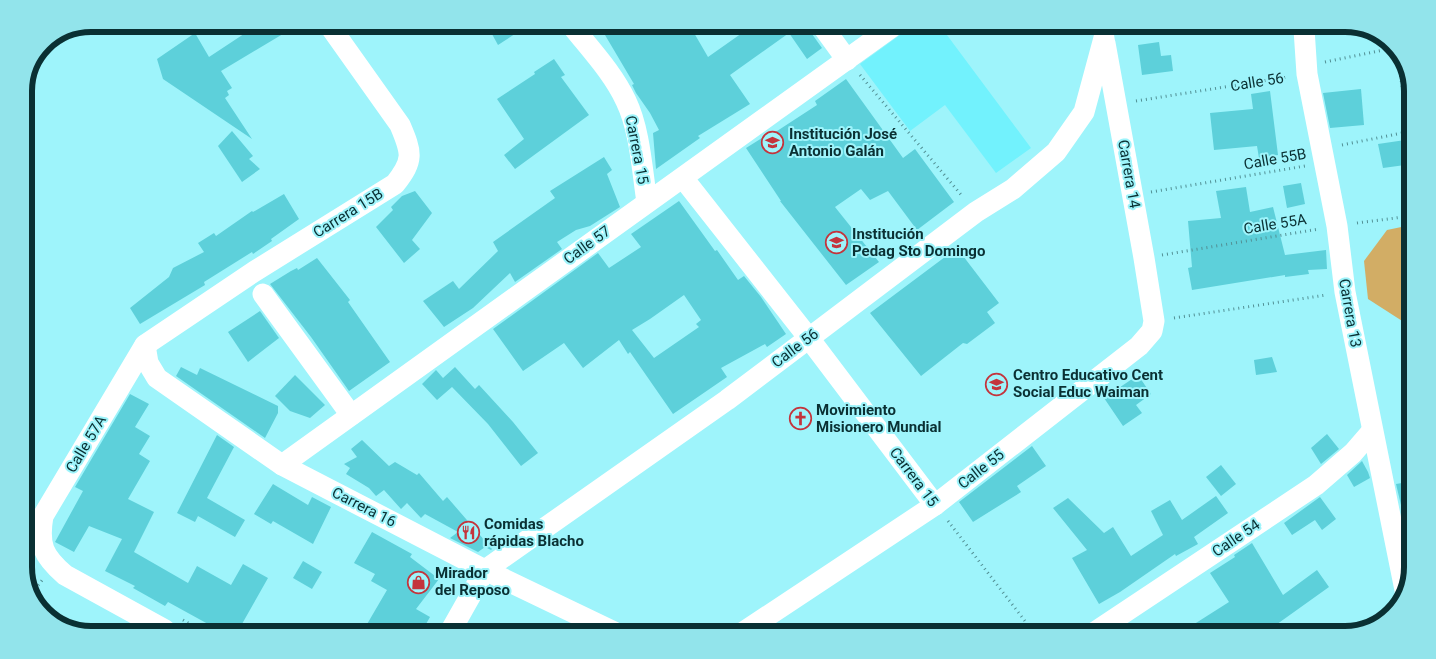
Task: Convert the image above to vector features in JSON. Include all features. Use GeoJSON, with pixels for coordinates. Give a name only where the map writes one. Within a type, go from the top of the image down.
{"type":"FeatureCollection","features":[{"type":"Feature","properties":{"kind":"street","name":"Carrera 15B"},"geometry":{"type":"LineString","coordinates":[[145,345],[255,271],[394,184],[405,171],[409,156],[407,141],[400,125],[334,32]]}},
{"type":"Feature","properties":{"kind":"street","name":"Carrera 15"},"geometry":{"type":"LineString","coordinates":[[577,32],[614,80],[633,116],[647,202]]}},
{"type":"Feature","properties":{"kind":"street"},"geometry":{"type":"LineString","coordinates":[[827,32],[847,60]]}},
{"type":"Feature","properties":{"kind":"street","name":"Calle 57"},"geometry":{"type":"LineString","coordinates":[[282,465],[885,32]]}},
{"type":"Feature","properties":{"kind":"street","name":"Carrera 13"},"geometry":{"type":"LineString","coordinates":[[1304,32],[1307,74],[1337,226],[1345,292],[1402,577]]}},
{"type":"Feature","properties":{"kind":"street","name":"Carrera 14"},"geometry":{"type":"LineString","coordinates":[[1103,33],[1154,321]]}},
{"type":"Feature","properties":{"kind":"street","name":"Calle 56"},"geometry":{"type":"LineString","coordinates":[[453,626],[485,570],[727,400],[976,212],[1013,189],[1056,152],[1084,112],[1103,33]]}},
{"type":"Feature","properties":{"kind":"street","name":"Carrera 15"},"geometry":{"type":"LineString","coordinates":[[683,178],[808,337],[935,505]]}},
{"type":"Feature","properties":{"kind":"street"},"geometry":{"type":"LineString","coordinates":[[263,294],[351,415]]}},
{"type":"Feature","properties":{"kind":"street","name":"Calle 55"},"geometry":{"type":"LineString","coordinates":[[753,626],[935,505],[1139,346],[1152,331],[1154,321]]}},
{"type":"Feature","properties":{"kind":"street","name":"Carrera 16"},"geometry":{"type":"LineString","coordinates":[[145,345],[148,363],[157,378],[282,465],[485,570],[602,626]]}},
{"type":"Feature","properties":{"kind":"street","name":"Calle 57A"},"geometry":{"type":"LineString","coordinates":[[145,345],[43,516],[40,532],[42,546],[47,557],[66,575],[158,626]]}},
{"type":"Feature","properties":{"kind":"street","name":"Calle 54"},"geometry":{"type":"LineString","coordinates":[[1104,626],[1316,485],[1353,454],[1372,431]]}},
{"type":"Feature","properties":{"kind":"path","name":"Calle 56"},"geometry":{"type":"LineString","coordinates":[[1116,104],[1307,74],[1321,63],[1385,50]]}},
{"type":"Feature","properties":{"kind":"path"},"geometry":{"type":"LineString","coordinates":[[847,60],[976,212]]}},
{"type":"Feature","properties":{"kind":"path","name":"Calle 55B"},"geometry":{"type":"LineString","coordinates":[[1133,195],[1323,162],[1334,146],[1403,132]]}},
{"type":"Feature","properties":{"kind":"path","name":"Calle 55A"},"geometry":{"type":"LineString","coordinates":[[1144,258],[1403,217]]}},
{"type":"Feature","properties":{"kind":"path"},"geometry":{"type":"LineString","coordinates":[[1154,321],[1345,292]]}},
{"type":"Feature","properties":{"kind":"path","name":"Carrera 15"},"geometry":{"type":"LineString","coordinates":[[935,505],[1029,626]]}},
{"type":"Feature","properties":{"kind":"shaded area"},"geometry":{"type":"Polygon","coordinates":[[[904,32],[945,32],[1031,148],[996,173],[945,105],[910,131],[860,64],[904,32]]]}},
{"type":"Feature","properties":{"kind":"shaded area"},"geometry":{"type":"Polygon","coordinates":[[[1403,227],[1403,322],[1368,299],[1364,261],[1387,230],[1403,227]]]}},
{"type":"Feature","properties":{"kind":"building"},"geometry":{"type":"Polygon","coordinates":[[[247,32],[286,32],[221,71],[232,88],[227,91],[229,95],[225,98],[252,139],[163,79],[157,59],[195,33],[209,57],[247,32]]]}},
{"type":"Feature","properties":{"kind":"building"},"geometry":{"type":"Polygon","coordinates":[[[491,32],[518,32],[498,45],[491,32]]]}},
{"type":"Feature","properties":{"kind":"building"},"geometry":{"type":"Polygon","coordinates":[[[609,32],[693,32],[708,57],[743,32],[811,32],[822,48],[807,59],[789,33],[730,75],[750,104],[698,136],[700,138],[656,169],[653,133],[659,130],[636,93],[632,85],[634,84],[605,35],[609,32]]]}},
{"type":"Feature","properties":{"kind":"building"},"geometry":{"type":"Polygon","coordinates":[[[1159,42],[1161,56],[1171,55],[1173,71],[1142,75],[1138,45],[1159,42]]]}},
{"type":"Feature","properties":{"kind":"building"},"geometry":{"type":"Polygon","coordinates":[[[554,59],[565,75],[561,77],[589,115],[515,169],[504,155],[524,139],[497,99],[554,59]]]}},
{"type":"Feature","properties":{"kind":"building"},"geometry":{"type":"Polygon","coordinates":[[[846,79],[903,158],[915,149],[954,202],[917,230],[888,191],[870,200],[861,189],[835,207],[879,262],[846,285],[780,201],[746,148],[773,131],[774,133],[817,105],[815,101],[846,79]]]}},
{"type":"Feature","properties":{"kind":"building"},"geometry":{"type":"Polygon","coordinates":[[[1361,89],[1364,125],[1330,128],[1323,93],[1361,89]]]}},
{"type":"Feature","properties":{"kind":"building"},"geometry":{"type":"Polygon","coordinates":[[[1270,91],[1278,155],[1259,158],[1257,146],[1214,150],[1210,113],[1253,109],[1251,94],[1270,91]]]}},
{"type":"Feature","properties":{"kind":"building"},"geometry":{"type":"Polygon","coordinates":[[[232,131],[253,156],[249,159],[260,169],[242,182],[218,146],[232,131]]]}},
{"type":"Feature","properties":{"kind":"building"},"geometry":{"type":"Polygon","coordinates":[[[1403,140],[1403,165],[1383,168],[1378,144],[1403,140]]]}},
{"type":"Feature","properties":{"kind":"building"},"geometry":{"type":"Polygon","coordinates":[[[604,157],[612,170],[607,174],[620,207],[590,226],[576,230],[557,242],[562,249],[515,282],[510,273],[473,308],[444,327],[423,301],[453,281],[459,289],[498,251],[493,242],[555,198],[550,191],[604,157]]]}},
{"type":"Feature","properties":{"kind":"building"},"geometry":{"type":"Polygon","coordinates":[[[1301,183],[1305,204],[1287,208],[1283,186],[1301,183]]]}},
{"type":"Feature","properties":{"kind":"building"},"geometry":{"type":"Polygon","coordinates":[[[1246,187],[1250,212],[1273,207],[1285,255],[1326,250],[1327,269],[1308,270],[1309,274],[1285,277],[1285,275],[1192,290],[1188,268],[1192,267],[1188,221],[1221,218],[1216,191],[1246,187]]]}},
{"type":"Feature","properties":{"kind":"building"},"geometry":{"type":"Polygon","coordinates":[[[415,191],[432,213],[412,240],[420,249],[404,263],[376,227],[393,210],[391,207],[402,196],[415,191]]]}},
{"type":"Feature","properties":{"kind":"building"},"geometry":{"type":"Polygon","coordinates":[[[284,194],[299,219],[253,254],[252,252],[204,282],[205,285],[140,324],[130,308],[169,277],[173,268],[204,252],[198,243],[214,233],[216,236],[252,211],[284,194]]]}},
{"type":"Feature","properties":{"kind":"building"},"geometry":{"type":"Polygon","coordinates":[[[679,201],[738,280],[744,276],[761,297],[786,334],[767,347],[765,344],[721,368],[727,377],[673,414],[630,352],[628,354],[619,340],[583,368],[564,343],[523,371],[493,329],[598,253],[609,268],[641,247],[631,234],[679,201]],[[684,295],[632,330],[654,358],[699,327],[696,324],[701,320],[684,295]]]}},
{"type":"Feature","properties":{"kind":"building"},"geometry":{"type":"Polygon","coordinates":[[[957,248],[999,303],[987,312],[995,323],[967,344],[963,343],[921,376],[870,313],[957,248]]]}},
{"type":"Feature","properties":{"kind":"building"},"geometry":{"type":"Polygon","coordinates":[[[317,258],[350,300],[348,302],[390,362],[349,391],[311,337],[270,284],[317,258]]]}},
{"type":"Feature","properties":{"kind":"building"},"geometry":{"type":"Polygon","coordinates":[[[260,311],[279,338],[248,362],[228,332],[260,311]]]}},
{"type":"Feature","properties":{"kind":"building"},"geometry":{"type":"Polygon","coordinates":[[[1272,357],[1277,372],[1256,375],[1254,360],[1272,357]]]}},
{"type":"Feature","properties":{"kind":"building"},"geometry":{"type":"Polygon","coordinates":[[[181,367],[197,375],[200,368],[278,406],[278,413],[265,438],[176,376],[181,367]]]}},
{"type":"Feature","properties":{"kind":"building"},"geometry":{"type":"Polygon","coordinates":[[[455,367],[475,389],[479,385],[538,453],[521,466],[488,424],[452,387],[437,400],[422,384],[436,370],[443,378],[455,367]]]}},
{"type":"Feature","properties":{"kind":"building"},"geometry":{"type":"Polygon","coordinates":[[[295,375],[325,405],[310,418],[290,411],[275,396],[295,375]]]}},
{"type":"Feature","properties":{"kind":"building"},"geometry":{"type":"Polygon","coordinates":[[[1138,375],[1151,394],[1136,405],[1142,413],[1123,426],[1104,398],[1138,375]]]}},
{"type":"Feature","properties":{"kind":"building"},"geometry":{"type":"Polygon","coordinates":[[[130,394],[149,404],[135,427],[150,436],[139,454],[150,461],[128,499],[154,512],[134,552],[188,583],[197,566],[231,585],[243,564],[268,578],[241,626],[207,626],[208,624],[168,602],[165,606],[133,588],[135,586],[105,571],[122,539],[89,526],[74,552],[55,542],[83,491],[75,487],[130,394]]]}},
{"type":"Feature","properties":{"kind":"building"},"geometry":{"type":"Polygon","coordinates":[[[1327,434],[1339,449],[1321,464],[1311,448],[1327,434]]]}},
{"type":"Feature","properties":{"kind":"building"},"geometry":{"type":"Polygon","coordinates":[[[217,435],[234,447],[207,498],[245,520],[235,537],[198,516],[195,522],[177,513],[217,435]]]}},
{"type":"Feature","properties":{"kind":"building"},"geometry":{"type":"Polygon","coordinates":[[[362,440],[389,466],[395,462],[417,475],[419,473],[443,501],[447,497],[492,549],[485,547],[478,552],[450,538],[458,532],[425,514],[421,518],[407,503],[401,509],[384,490],[376,496],[369,488],[346,474],[350,468],[344,464],[357,457],[351,449],[362,440]]]}},
{"type":"Feature","properties":{"kind":"building"},"geometry":{"type":"Polygon","coordinates":[[[1032,446],[1046,466],[1017,486],[1021,492],[973,522],[959,502],[1032,446]]]}},
{"type":"Feature","properties":{"kind":"building"},"geometry":{"type":"Polygon","coordinates":[[[1362,461],[1370,478],[1354,487],[1347,475],[1362,461]]]}},
{"type":"Feature","properties":{"kind":"building"},"geometry":{"type":"Polygon","coordinates":[[[1221,465],[1236,484],[1221,496],[1206,477],[1221,465]]]}},
{"type":"Feature","properties":{"kind":"building"},"geometry":{"type":"Polygon","coordinates":[[[1404,483],[1404,505],[1401,505],[1396,484],[1404,483]]]}},
{"type":"Feature","properties":{"kind":"building"},"geometry":{"type":"Polygon","coordinates":[[[273,484],[308,505],[312,497],[331,507],[313,544],[273,521],[271,524],[254,514],[273,484]]]}},
{"type":"Feature","properties":{"kind":"building"},"geometry":{"type":"Polygon","coordinates":[[[1216,496],[1228,513],[1194,537],[1198,544],[1176,556],[1175,554],[1120,592],[1099,604],[1072,558],[1087,550],[1053,508],[1068,498],[1104,533],[1113,527],[1131,556],[1163,535],[1151,511],[1170,500],[1182,520],[1216,496]]]}},
{"type":"Feature","properties":{"kind":"building"},"geometry":{"type":"Polygon","coordinates":[[[1320,497],[1336,519],[1322,530],[1315,520],[1292,535],[1284,523],[1320,497]]]}},
{"type":"Feature","properties":{"kind":"building"},"geometry":{"type":"Polygon","coordinates":[[[372,532],[412,554],[410,557],[439,579],[416,609],[430,617],[425,626],[366,626],[387,590],[371,581],[375,574],[354,563],[372,532]]]}},
{"type":"Feature","properties":{"kind":"building"},"geometry":{"type":"Polygon","coordinates":[[[1252,543],[1283,595],[1317,570],[1329,587],[1274,626],[1191,626],[1229,602],[1210,573],[1235,557],[1234,555],[1252,543]]]}},
{"type":"Feature","properties":{"kind":"building"},"geometry":{"type":"Polygon","coordinates":[[[303,561],[322,572],[312,589],[293,578],[303,561]]]}},
{"type":"Feature","properties":{"kind":"place","name":"Institución José Antonio Galán"},"geometry":{"type":"Point","coordinates":[773,143]}},
{"type":"Feature","properties":{"kind":"place","name":"Institución Pedag Sto Domingo"},"geometry":{"type":"Point","coordinates":[836,243]}},
{"type":"Feature","properties":{"kind":"place","name":"Centro Educativo Cent Social Educ Waiman"},"geometry":{"type":"Point","coordinates":[997,384]}},
{"type":"Feature","properties":{"kind":"place","name":"Movimiento Misionero Mundial"},"geometry":{"type":"Point","coordinates":[800,419]}},
{"type":"Feature","properties":{"kind":"place","name":"Comidas rápidas Blacho"},"geometry":{"type":"Point","coordinates":[468,533]}},
{"type":"Feature","properties":{"kind":"place","name":"Mirador del Reposo"},"geometry":{"type":"Point","coordinates":[419,582]}}]}
